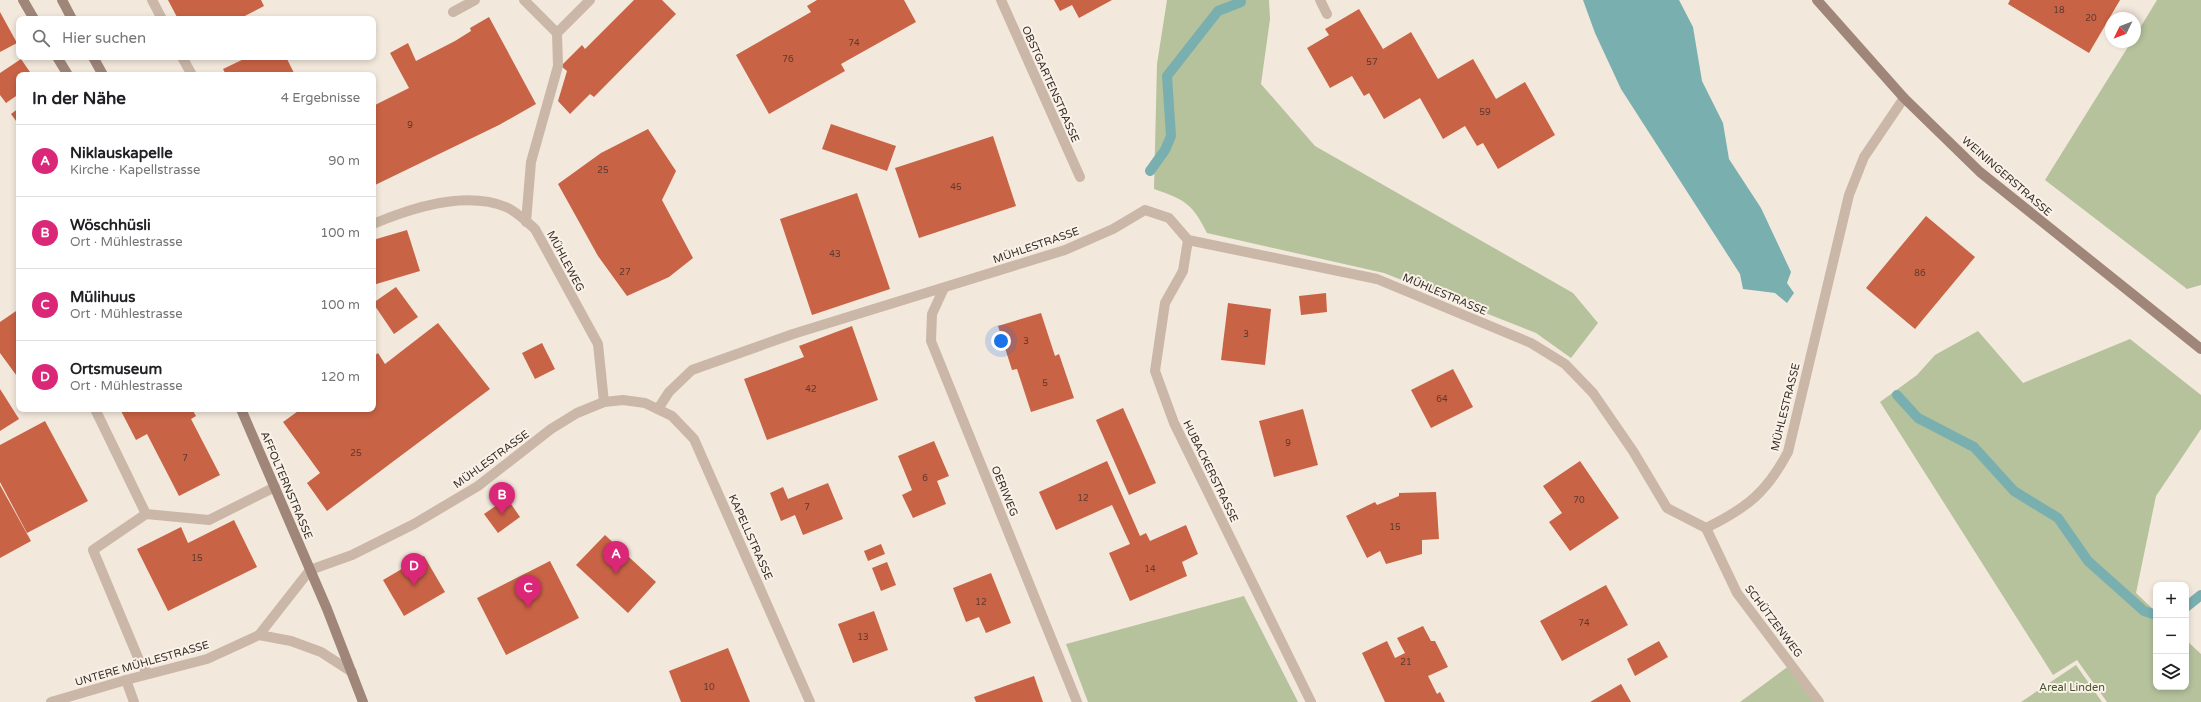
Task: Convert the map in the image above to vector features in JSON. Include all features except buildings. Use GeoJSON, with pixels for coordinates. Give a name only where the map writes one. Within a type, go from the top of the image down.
{"type":"FeatureCollection","features":[{"type":"Feature","properties":{"kind":"street"},"geometry":{"type":"LineString","coordinates":[[23,0],[32,16]]}},
{"type":"Feature","properties":{"kind":"street"},"geometry":{"type":"LineString","coordinates":[[62,0],[70,16]]}},
{"type":"Feature","properties":{"kind":"street"},"geometry":{"type":"LineString","coordinates":[[152,0],[160,16]]}},
{"type":"Feature","properties":{"kind":"street"},"geometry":{"type":"LineString","coordinates":[[453,12],[475,0]]}},
{"type":"Feature","properties":{"kind":"street"},"geometry":{"type":"LineString","coordinates":[[524,0],[557,33],[558,66],[531,162],[526,222]]}},
{"type":"Feature","properties":{"kind":"street"},"geometry":{"type":"LineString","coordinates":[[557,33],[590,0]]}},
{"type":"Feature","properties":{"kind":"street","name":"OBSTGARTENSTRASSE"},"geometry":{"type":"LineString","coordinates":[[1001,0],[1080,177]]}},
{"type":"Feature","properties":{"kind":"street"},"geometry":{"type":"LineString","coordinates":[[1320,0],[1327,14]]}},
{"type":"Feature","properties":{"kind":"street","name":"WEININGERSTRASSE"},"geometry":{"type":"LineString","coordinates":[[1817,0],[1904,98],[1980,172],[2004,193],[2201,349]]}},
{"type":"Feature","properties":{"kind":"street"},"geometry":{"type":"LineString","coordinates":[[59,60],[66,72]]}},
{"type":"Feature","properties":{"kind":"street"},"geometry":{"type":"LineString","coordinates":[[94,60],[100,72]]}},
{"type":"Feature","properties":{"kind":"street"},"geometry":{"type":"LineString","coordinates":[[184,60],[190,72]]}},
{"type":"Feature","properties":{"kind":"street","name":"MÜHLESTRASSE"},"geometry":{"type":"LineString","coordinates":[[658,409],[669,392],[692,370],[793,334],[1065,250],[1113,229],[1145,210],[1169,218],[1188,240],[1377,279],[1531,342],[1565,364],[1593,393],[1633,451],[1666,508],[1706,528],[1741,508],[1766,488],[1788,452],[1849,194],[1864,157],[1904,98]]}},
{"type":"Feature","properties":{"kind":"street","name":"MÜHLEWEG"},"geometry":{"type":"LineString","coordinates":[[376,223],[393,216],[435,204],[472,200],[507,207],[535,229],[598,344],[604,402]]}},
{"type":"Feature","properties":{"kind":"street","name":"HUBACKERSTRASSE"},"geometry":{"type":"LineString","coordinates":[[1188,240],[1183,271],[1165,303],[1155,371],[1174,423],[1311,702]]}},
{"type":"Feature","properties":{"kind":"street","name":"OERIWEG"},"geometry":{"type":"LineString","coordinates":[[944,288],[932,314],[931,341],[1077,702]]}},
{"type":"Feature","properties":{"kind":"street","name":"MÜHLESTRASSE"},"geometry":{"type":"LineString","coordinates":[[310,570],[352,555],[414,524],[478,486],[551,429],[577,413],[604,402],[623,400],[645,403]]}},
{"type":"Feature","properties":{"kind":"street","name":"KAPELLSTRASSE"},"geometry":{"type":"LineString","coordinates":[[645,403],[672,416],[694,439],[810,702]]}},
{"type":"Feature","properties":{"kind":"street"},"geometry":{"type":"LineString","coordinates":[[96,412],[146,514]]}},
{"type":"Feature","properties":{"kind":"street","name":"AFFOLTERNSTRASSE"},"geometry":{"type":"LineString","coordinates":[[242,412],[310,570],[363,702]]}},
{"type":"Feature","properties":{"kind":"street"},"geometry":{"type":"LineString","coordinates":[[148,674],[139,660],[93,550],[146,514],[209,520],[275,487]]}},
{"type":"Feature","properties":{"kind":"street","name":"SCHÜTZENWEG"},"geometry":{"type":"LineString","coordinates":[[1706,528],[1737,593],[1819,702]]}},
{"type":"Feature","properties":{"kind":"street","name":"UNTERE MÜHLESTRASSE"},"geometry":{"type":"LineString","coordinates":[[51,702],[126,680],[207,659],[259,635],[310,570]]}},
{"type":"Feature","properties":{"kind":"street"},"geometry":{"type":"LineString","coordinates":[[259,635],[291,641],[321,652],[352,672]]}},
{"type":"Feature","properties":{"kind":"street"},"geometry":{"type":"LineString","coordinates":[[126,680],[134,702]]}},
{"type":"Feature","properties":{"kind":"green space"},"geometry":{"type":"Polygon","coordinates":[[[1167,0],[1269,0],[1270,19],[1261,84],[1315,146],[1573,293],[1598,323],[1571,358],[1536,333],[1384,273],[1207,233],[1197,215],[1186,204],[1173,196],[1154,189],[1157,64],[1167,0]]]}},
{"type":"Feature","properties":{"kind":"green space"},"geometry":{"type":"Polygon","coordinates":[[[2157,0],[2201,0],[2201,285],[2187,289],[2045,180],[2127,48],[2141,48],[2141,26],[2157,0]]]}},
{"type":"Feature","properties":{"kind":"green space"},"geometry":{"type":"Polygon","coordinates":[[[1978,331],[2023,383],[2130,339],[2201,395],[2201,429],[2156,496],[2136,593],[2153,609],[2153,690],[2189,690],[2189,643],[2201,654],[2201,702],[2107,702],[2077,660],[2053,675],[1880,402],[1917,375],[1935,355],[1978,331]]]}},
{"type":"Feature","properties":{"kind":"green space"},"geometry":{"type":"Polygon","coordinates":[[[1244,596],[1298,702],[1088,702],[1066,644],[1244,596]]]}},
{"type":"Feature","properties":{"kind":"green space"},"geometry":{"type":"Polygon","coordinates":[[[1790,665],[1817,702],[1740,702],[1790,665]]]}},
{"type":"Feature","properties":{"kind":"green space","name":"Areal Linden"},"geometry":{"type":"Polygon","coordinates":[[[2076,665],[2102,702],[2021,702],[2076,665]]]}},
{"type":"Feature","properties":{"kind":"water"},"geometry":{"type":"Polygon","coordinates":[[[1583,0],[1679,0],[1693,27],[1702,81],[1723,123],[1729,159],[1761,208],[1791,272],[1787,283],[1794,293],[1787,303],[1775,293],[1743,289],[1740,274],[1621,89],[1595,33],[1583,0]]]}},
{"type":"Feature","properties":{"kind":"waterway"},"geometry":{"type":"LineString","coordinates":[[1150,171],[1165,150],[1171,136],[1167,76],[1218,11],[1241,2]]}},
{"type":"Feature","properties":{"kind":"waterway"},"geometry":{"type":"LineString","coordinates":[[1897,395],[1918,418],[1974,447],[2014,491],[2058,518],[2088,561],[2144,611],[2153,614]]}},
{"type":"Feature","properties":{"kind":"waterway"},"geometry":{"type":"LineString","coordinates":[[2189,605],[2201,595]]}},
{"type":"Feature","properties":{"kind":"place","name":"Wöschhüsli"},"geometry":{"type":"Point","coordinates":[502,515]}},
{"type":"Feature","properties":{"kind":"place","name":"Niklauskapelle"},"geometry":{"type":"Point","coordinates":[616,574]}},
{"type":"Feature","properties":{"kind":"place","name":"Ortsmuseum"},"geometry":{"type":"Point","coordinates":[414,586]}},
{"type":"Feature","properties":{"kind":"place","name":"Mülihuus"},"geometry":{"type":"Point","coordinates":[528,608]}}]}
